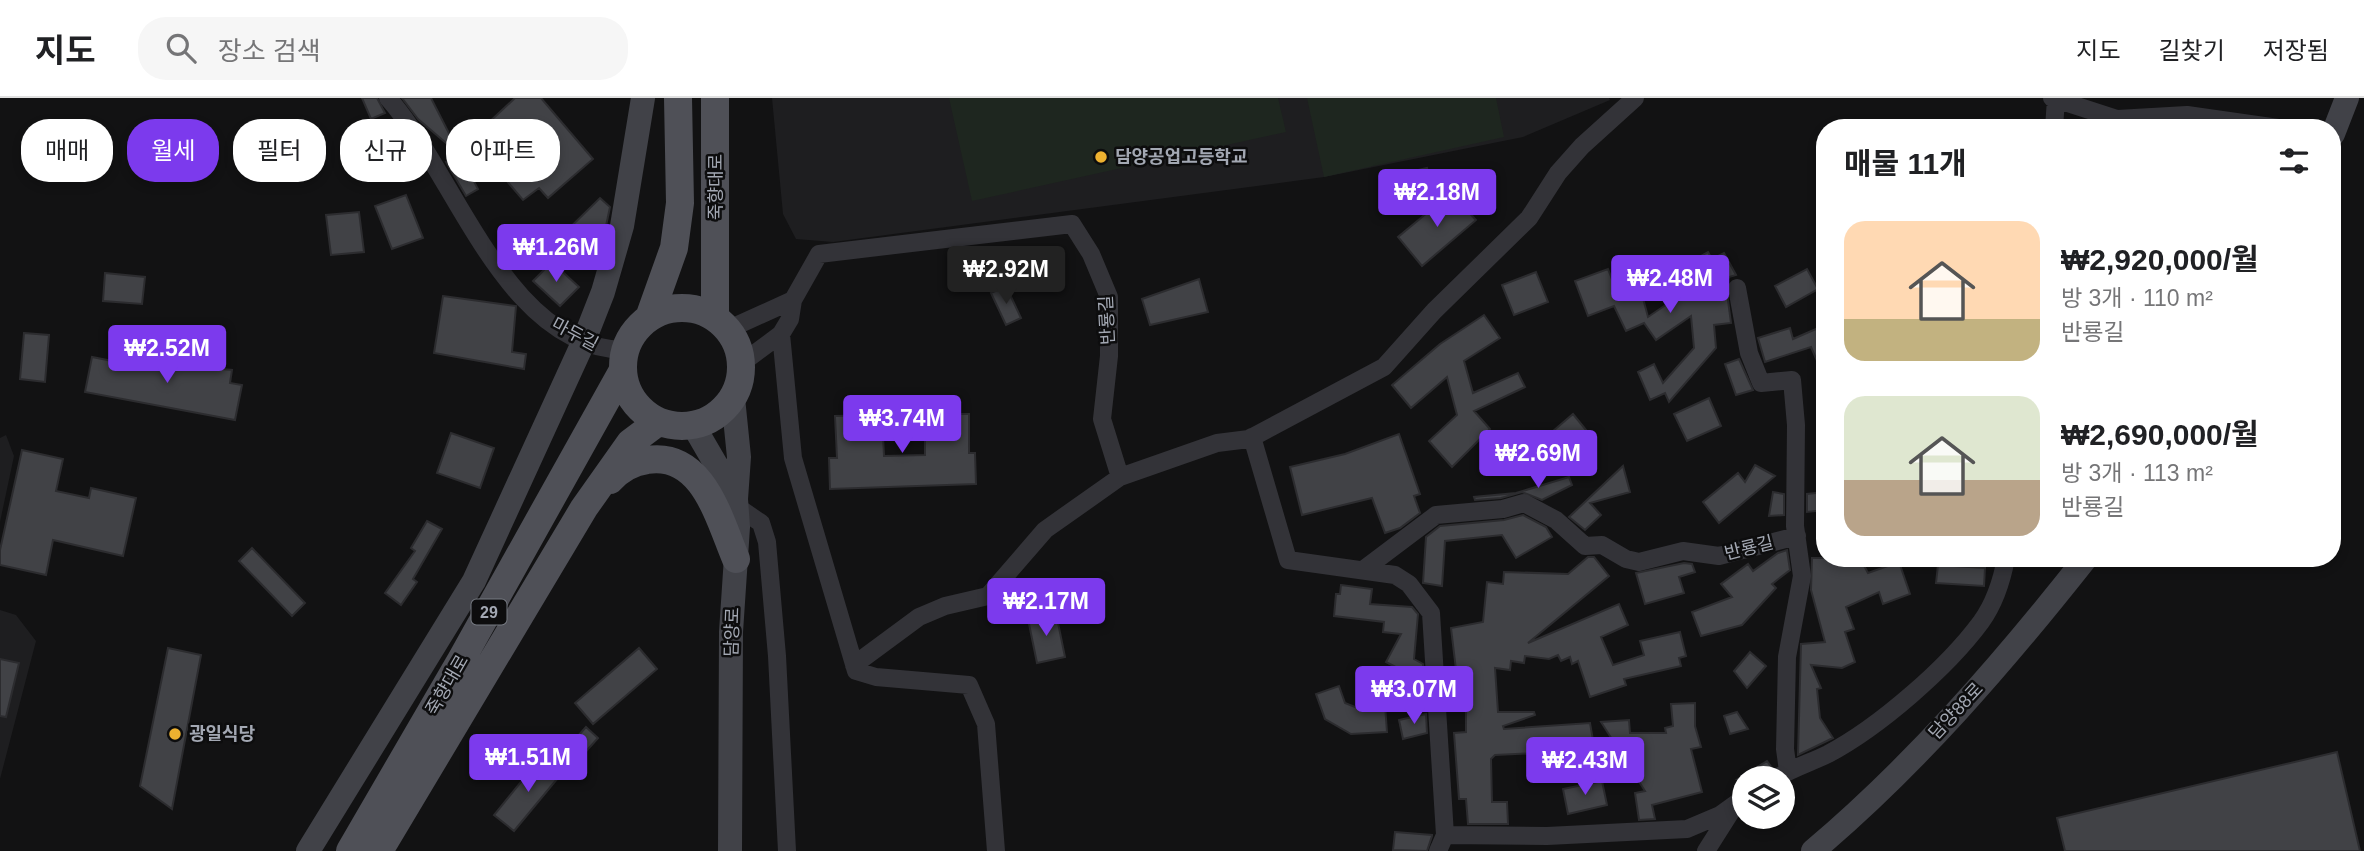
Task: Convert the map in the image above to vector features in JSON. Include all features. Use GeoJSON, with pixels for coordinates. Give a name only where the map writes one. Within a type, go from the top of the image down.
{"type":"FeatureCollection","features":[{"type":"Feature","properties":{"kind":"main road"},"geometry":{"type":"LineString","coordinates":[[307,851],[474,581],[583,342],[603,292],[622,226],[643,98]]}},
{"type":"Feature","properties":{"kind":"main road","name":"죽향대로"},"geometry":{"type":"LineString","coordinates":[[649,318],[676,237],[680,203],[678,98]]}},
{"type":"Feature","properties":{"kind":"main road","name":"죽향대로"},"geometry":{"type":"LineString","coordinates":[[715,98],[722,323]]}},
{"type":"Feature","properties":{"kind":"main road"},"geometry":{"type":"LineString","coordinates":[[2339,119],[2347,98]]}},
{"type":"Feature","properties":{"kind":"main road"},"geometry":{"type":"LineString","coordinates":[[682,307],[699,310],[722,323],[738,345],[742,363],[740,381],[733,398],[715,416],[693,425],[675,426],[658,422],[640,409],[628,391],[624,360],[634,332],[649,318],[664,310],[682,307]]}},
{"type":"Feature","properties":{"kind":"main road","name":"죽향대로"},"geometry":{"type":"LineString","coordinates":[[350,851],[468,649],[624,360]]}},
{"type":"Feature","properties":{"kind":"main road","name":"담양로"},"geometry":{"type":"LineString","coordinates":[[730,851],[731,632],[739,457],[733,398]]}},
{"type":"Feature","properties":{"kind":"main road","name":"죽향대로"},"geometry":{"type":"LineString","coordinates":[[379,851],[584,508],[630,443],[658,422]]}},
{"type":"Feature","properties":{"kind":"main road"},"geometry":{"type":"LineString","coordinates":[[693,425],[736,503]]}},
{"type":"Feature","properties":{"kind":"main road"},"geometry":{"type":"LineString","coordinates":[[584,508],[618,471],[631,464],[654,459],[678,463],[695,475],[706,490],[736,559]]}},
{"type":"Feature","properties":{"kind":"main road","name":"담양88로"},"geometry":{"type":"LineString","coordinates":[[1813,851],[1919,751],[2006,656],[2079,567]]}},
{"type":"Feature","properties":{"kind":"street","name":"마두길"},"geometry":{"type":"LineString","coordinates":[[388,98],[405,117],[462,214],[517,292],[536,310],[583,342],[624,360]]}},
{"type":"Feature","properties":{"kind":"street"},"geometry":{"type":"LineString","coordinates":[[854,665],[919,617],[945,606],[988,596],[996,590],[1045,530],[1120,477],[1217,443],[1252,437],[1384,367],[1434,311],[1528,218],[1558,173],[1582,146],[1635,98]]}},
{"type":"Feature","properties":{"kind":"street"},"geometry":{"type":"LineString","coordinates":[[2054,119],[2054,99],[2117,119],[2187,116],[2210,119]]}},
{"type":"Feature","properties":{"kind":"street","name":"반룡길"},"geometry":{"type":"LineString","coordinates":[[793,300],[819,254],[1072,224],[1091,254],[1109,297],[1109,356],[1102,419],[1120,477]]}},
{"type":"Feature","properties":{"kind":"street","name":"반룡길"},"geometry":{"type":"LineString","coordinates":[[1737,288],[1749,353],[1761,383],[1791,380],[1796,425],[1797,536],[1802,576],[1787,657],[1783,766]]}},
{"type":"Feature","properties":{"kind":"street"},"geometry":{"type":"LineString","coordinates":[[722,323],[793,300],[790,319],[781,334],[742,363]]}},
{"type":"Feature","properties":{"kind":"street"},"geometry":{"type":"LineString","coordinates":[[781,334],[793,458],[856,671],[876,677],[970,685],[986,724],[996,851]]}},
{"type":"Feature","properties":{"kind":"street"},"geometry":{"type":"LineString","coordinates":[[1252,437],[1288,560],[1395,575],[1409,584],[1431,612],[1442,843],[1687,829],[1720,815],[1732,806]]}},
{"type":"Feature","properties":{"kind":"street"},"geometry":{"type":"LineString","coordinates":[[736,503],[761,523],[767,542],[777,656],[787,851]]}},
{"type":"Feature","properties":{"kind":"street","name":"반룡길"},"geometry":{"type":"LineString","coordinates":[[1363,570],[1436,515],[1503,509],[1524,503],[1556,520],[1585,546],[1602,545],[1626,559],[1639,562],[1683,551],[1719,556],[1797,536]]}},
{"type":"Feature","properties":{"kind":"street","name":"반룡길"},"geometry":{"type":"LineString","coordinates":[[1795,769],[1829,753],[1874,725],[1951,657],[1982,621],[2002,579],[2004,567]]}},
{"type":"Feature","properties":{"kind":"street"},"geometry":{"type":"LineString","coordinates":[[1706,851],[1732,813]]}},
{"type":"Feature","properties":{"kind":"shaded area","name":"담양공업고등학교"},"geometry":{"type":"Polygon","coordinates":[[[772,98],[1610,100],[1523,137],[1324,177],[833,242],[796,239],[783,214],[772,98]]]}},
{"type":"Feature","properties":{"kind":"shaded area"},"geometry":{"type":"Polygon","coordinates":[[[949,98],[1278,98],[1286,132],[972,201],[949,98]]]}},
{"type":"Feature","properties":{"kind":"shaded area"},"geometry":{"type":"Polygon","coordinates":[[[1307,98],[1496,98],[1504,137],[1324,177],[1307,98]]]}},
{"type":"Feature","properties":{"kind":"shaded area"},"geometry":{"type":"Polygon","coordinates":[[[6,435],[14,456],[0,522],[0,438],[6,435]]]}},
{"type":"Feature","properties":{"kind":"shaded area"},"geometry":{"type":"Polygon","coordinates":[[[0,610],[16,615],[36,641],[0,779],[0,610]]]}},
{"type":"Feature","properties":{"kind":"building"},"geometry":{"type":"Polygon","coordinates":[[[362,98],[377,98],[385,113],[371,119],[362,98]]]}},
{"type":"Feature","properties":{"kind":"building"},"geometry":{"type":"Polygon","coordinates":[[[402,98],[431,98],[446,127],[446,143],[432,131],[432,119],[418,119],[402,98]]]}},
{"type":"Feature","properties":{"kind":"building"},"geometry":{"type":"Polygon","coordinates":[[[515,98],[541,98],[559,119],[492,119],[515,98]]]}},
{"type":"Feature","properties":{"kind":"building"},"geometry":{"type":"Polygon","coordinates":[[[560,120],[593,159],[548,198],[539,188],[523,200],[508,182],[560,182],[560,120]]]}},
{"type":"Feature","properties":{"kind":"building"},"geometry":{"type":"Polygon","coordinates":[[[1427,168],[1434,195],[1390,205],[1383,178],[1427,168]]]}},
{"type":"Feature","properties":{"kind":"building"},"geometry":{"type":"Polygon","coordinates":[[[458,182],[474,182],[478,189],[466,196],[458,182]]]}},
{"type":"Feature","properties":{"kind":"building"},"geometry":{"type":"Polygon","coordinates":[[[1451,193],[1476,220],[1422,266],[1398,237],[1451,193]]]}},
{"type":"Feature","properties":{"kind":"building"},"geometry":{"type":"Polygon","coordinates":[[[406,195],[423,238],[392,249],[375,206],[406,195]]]}},
{"type":"Feature","properties":{"kind":"building"},"geometry":{"type":"Polygon","coordinates":[[[600,198],[610,207],[606,226],[590,242],[586,238],[561,263],[547,250],[600,198]]]}},
{"type":"Feature","properties":{"kind":"building"},"geometry":{"type":"Polygon","coordinates":[[[359,212],[364,252],[331,255],[326,215],[359,212]]]}},
{"type":"Feature","properties":{"kind":"building"},"geometry":{"type":"Polygon","coordinates":[[[1708,252],[1712,259],[1724,253],[1736,275],[1729,277],[1726,285],[1731,323],[1714,325],[1716,348],[1669,402],[1665,393],[1650,400],[1638,372],[1654,364],[1663,383],[1694,348],[1691,316],[1656,340],[1644,323],[1626,331],[1614,306],[1588,316],[1575,281],[1608,269],[1617,292],[1640,287],[1648,317],[1695,285],[1685,265],[1708,252]]]}},
{"type":"Feature","properties":{"kind":"building"},"geometry":{"type":"Polygon","coordinates":[[[552,262],[579,287],[560,306],[533,281],[552,262]]]}},
{"type":"Feature","properties":{"kind":"building"},"geometry":{"type":"Polygon","coordinates":[[[1807,269],[1816,290],[1786,307],[1775,286],[1807,269]]]}},
{"type":"Feature","properties":{"kind":"building"},"geometry":{"type":"Polygon","coordinates":[[[1536,272],[1548,302],[1514,315],[1502,285],[1536,272]]]}},
{"type":"Feature","properties":{"kind":"building"},"geometry":{"type":"Polygon","coordinates":[[[105,273],[145,277],[142,304],[103,301],[105,273]]]}},
{"type":"Feature","properties":{"kind":"building"},"geometry":{"type":"Polygon","coordinates":[[[1199,279],[1208,312],[1150,325],[1142,299],[1199,279]]]}},
{"type":"Feature","properties":{"kind":"building"},"geometry":{"type":"Polygon","coordinates":[[[1006,286],[1021,318],[1006,325],[991,293],[1006,286]]]}},
{"type":"Feature","properties":{"kind":"building"},"geometry":{"type":"Polygon","coordinates":[[[443,296],[516,306],[512,352],[526,354],[524,369],[434,353],[443,296]]]}},
{"type":"Feature","properties":{"kind":"building"},"geometry":{"type":"Polygon","coordinates":[[[1484,315],[1500,338],[1464,361],[1473,393],[1518,373],[1525,387],[1474,411],[1490,429],[1452,467],[1429,441],[1457,415],[1447,377],[1411,408],[1392,385],[1440,344],[1484,315]]]}},
{"type":"Feature","properties":{"kind":"building"},"geometry":{"type":"Polygon","coordinates":[[[1790,328],[1793,339],[1816,329],[1816,358],[1811,347],[1765,362],[1758,338],[1790,328]]]}},
{"type":"Feature","properties":{"kind":"building"},"geometry":{"type":"Polygon","coordinates":[[[24,333],[49,335],[45,382],[20,379],[24,333]]]}},
{"type":"Feature","properties":{"kind":"building"},"geometry":{"type":"Polygon","coordinates":[[[164,352],[172,354],[179,365],[232,370],[230,383],[242,385],[235,420],[85,392],[92,357],[143,367],[145,356],[157,359],[164,352]]]}},
{"type":"Feature","properties":{"kind":"building"},"geometry":{"type":"Polygon","coordinates":[[[1739,359],[1753,390],[1736,395],[1725,364],[1739,359]]]}},
{"type":"Feature","properties":{"kind":"building"},"geometry":{"type":"Polygon","coordinates":[[[1709,398],[1721,426],[1687,441],[1674,414],[1709,398]]]}},
{"type":"Feature","properties":{"kind":"building"},"geometry":{"type":"Polygon","coordinates":[[[925,414],[969,414],[969,453],[975,453],[976,484],[830,489],[829,458],[837,458],[835,416],[882,415],[884,456],[925,455],[925,414]]]}},
{"type":"Feature","properties":{"kind":"building"},"geometry":{"type":"Polygon","coordinates":[[[1573,414],[1586,430],[1560,453],[1546,437],[1573,414]]]}},
{"type":"Feature","properties":{"kind":"building"},"geometry":{"type":"Polygon","coordinates":[[[451,433],[494,448],[480,488],[437,473],[451,433]]]}},
{"type":"Feature","properties":{"kind":"building"},"geometry":{"type":"Polygon","coordinates":[[[1399,434],[1420,494],[1414,496],[1420,513],[1400,528],[1385,533],[1372,498],[1302,515],[1290,467],[1345,454],[1399,434]]]}},
{"type":"Feature","properties":{"kind":"building"},"geometry":{"type":"Polygon","coordinates":[[[22,450],[63,459],[56,491],[89,498],[91,488],[136,498],[123,556],[53,540],[46,575],[0,565],[0,550],[22,450]]]}},
{"type":"Feature","properties":{"kind":"building"},"geometry":{"type":"Polygon","coordinates":[[[1755,465],[1775,476],[1719,523],[1703,502],[1738,473],[1745,482],[1755,465]]]}},
{"type":"Feature","properties":{"kind":"building"},"geometry":{"type":"Polygon","coordinates":[[[1623,466],[1630,492],[1590,503],[1601,515],[1585,530],[1569,517],[1623,466]]]}},
{"type":"Feature","properties":{"kind":"building"},"geometry":{"type":"Polygon","coordinates":[[[1569,477],[1572,485],[1542,500],[1522,492],[1501,498],[1475,500],[1474,497],[1516,493],[1569,477]]]}},
{"type":"Feature","properties":{"kind":"building"},"geometry":{"type":"Polygon","coordinates":[[[1773,492],[1784,494],[1784,515],[1769,516],[1773,492]]]}},
{"type":"Feature","properties":{"kind":"building"},"geometry":{"type":"Polygon","coordinates":[[[1816,493],[1816,511],[1807,512],[1807,494],[1816,493]]]}},
{"type":"Feature","properties":{"kind":"building"},"geometry":{"type":"Polygon","coordinates":[[[1523,515],[1546,527],[1552,537],[1516,558],[1502,535],[1445,541],[1442,586],[1423,583],[1426,537],[1440,526],[1504,520],[1523,515]]]}},
{"type":"Feature","properties":{"kind":"building"},"geometry":{"type":"Polygon","coordinates":[[[427,521],[442,529],[413,579],[417,582],[401,605],[385,593],[415,551],[411,548],[427,521]]]}},
{"type":"Feature","properties":{"kind":"building"},"geometry":{"type":"Polygon","coordinates":[[[252,548],[305,603],[292,616],[239,561],[252,548]]]}},
{"type":"Feature","properties":{"kind":"building"},"geometry":{"type":"Polygon","coordinates":[[[1787,550],[1790,570],[1772,584],[1776,588],[1742,625],[1701,636],[1692,612],[1732,597],[1721,584],[1748,564],[1753,571],[1778,553],[1787,550]]]}},
{"type":"Feature","properties":{"kind":"building"},"geometry":{"type":"Polygon","coordinates":[[[1588,557],[1594,557],[1609,576],[1528,643],[1619,604],[1628,625],[1601,637],[1613,665],[1644,655],[1640,641],[1680,632],[1686,656],[1679,658],[1681,666],[1624,679],[1626,685],[1590,697],[1578,661],[1572,664],[1570,657],[1561,661],[1558,655],[1549,659],[1525,656],[1524,663],[1511,661],[1510,670],[1495,668],[1498,712],[1534,712],[1535,715],[1503,726],[1504,729],[1590,723],[1593,740],[1538,747],[1538,753],[1495,755],[1491,759],[1492,802],[1507,802],[1508,824],[1468,824],[1466,799],[1459,799],[1454,733],[1466,732],[1466,705],[1463,679],[1457,678],[1451,628],[1483,622],[1487,582],[1503,584],[1504,572],[1568,574],[1588,557]]]}},
{"type":"Feature","properties":{"kind":"building"},"geometry":{"type":"Polygon","coordinates":[[[1812,558],[1816,558],[1816,567],[1865,567],[1868,573],[1885,567],[1901,567],[1910,594],[1883,604],[1879,592],[1846,607],[1854,629],[1845,632],[1855,662],[1842,668],[1811,665],[1821,688],[1817,689],[1820,718],[1833,738],[1798,755],[1801,644],[1825,642],[1811,590],[1812,558]]]}},
{"type":"Feature","properties":{"kind":"building"},"geometry":{"type":"Polygon","coordinates":[[[1684,563],[1692,564],[1695,572],[1679,577],[1684,593],[1645,604],[1636,573],[1684,563]]]}},
{"type":"Feature","properties":{"kind":"building"},"geometry":{"type":"Polygon","coordinates":[[[1938,567],[1985,568],[1984,586],[1936,583],[1938,567]]]}},
{"type":"Feature","properties":{"kind":"building"},"geometry":{"type":"Polygon","coordinates":[[[1341,585],[1372,589],[1370,604],[1412,607],[1418,614],[1414,659],[1423,664],[1424,682],[1386,662],[1401,634],[1383,632],[1384,622],[1334,616],[1336,594],[1340,594],[1341,585]]]}},
{"type":"Feature","properties":{"kind":"building"},"geometry":{"type":"Polygon","coordinates":[[[1056,613],[1065,657],[1037,663],[1028,619],[1056,613]]]}},
{"type":"Feature","properties":{"kind":"building"},"geometry":{"type":"Polygon","coordinates":[[[168,648],[201,655],[172,809],[140,786],[168,648]]]}},
{"type":"Feature","properties":{"kind":"building"},"geometry":{"type":"Polygon","coordinates":[[[639,648],[657,669],[593,724],[575,703],[639,648]]]}},
{"type":"Feature","properties":{"kind":"building"},"geometry":{"type":"Polygon","coordinates":[[[1750,652],[1766,666],[1747,688],[1734,671],[1750,652]]]}},
{"type":"Feature","properties":{"kind":"building"},"geometry":{"type":"Polygon","coordinates":[[[0,659],[19,663],[6,717],[0,716],[0,659]]]}},
{"type":"Feature","properties":{"kind":"building"},"geometry":{"type":"Polygon","coordinates":[[[1339,686],[1345,703],[1355,707],[1385,705],[1387,732],[1351,734],[1325,719],[1316,694],[1339,686]]]}},
{"type":"Feature","properties":{"kind":"building"},"geometry":{"type":"Polygon","coordinates":[[[1695,703],[1695,726],[1701,747],[1691,749],[1702,792],[1652,805],[1655,819],[1639,820],[1635,793],[1645,791],[1601,722],[1629,720],[1630,733],[1666,733],[1665,728],[1673,726],[1671,704],[1695,703]]]}},
{"type":"Feature","properties":{"kind":"building"},"geometry":{"type":"Polygon","coordinates":[[[1737,712],[1748,729],[1730,734],[1724,716],[1737,712]]]}},
{"type":"Feature","properties":{"kind":"building"},"geometry":{"type":"Polygon","coordinates":[[[1426,714],[1427,733],[1403,739],[1399,720],[1426,714]]]}},
{"type":"Feature","properties":{"kind":"building"},"geometry":{"type":"Polygon","coordinates":[[[586,727],[598,738],[581,757],[569,746],[586,727]]]}},
{"type":"Feature","properties":{"kind":"building"},"geometry":{"type":"Polygon","coordinates":[[[2337,752],[2360,851],[2065,851],[2057,818],[2337,752]]]}},
{"type":"Feature","properties":{"kind":"building"},"geometry":{"type":"Polygon","coordinates":[[[542,756],[562,773],[514,831],[494,815],[542,756]]]}},
{"type":"Feature","properties":{"kind":"building"},"geometry":{"type":"Polygon","coordinates":[[[1602,781],[1607,805],[1568,814],[1563,789],[1602,781]]]}},
{"type":"Feature","properties":{"kind":"building"},"geometry":{"type":"Polygon","coordinates":[[[1395,832],[1432,835],[1427,851],[1393,850],[1395,832]]]}},
{"type":"Feature","properties":{"kind":"place","name":"담양공업고등학교"},"geometry":{"type":"Point","coordinates":[1101,157]}},
{"type":"Feature","properties":{"kind":"place","name":"광일식당"},"geometry":{"type":"Point","coordinates":[175,734]}}]}
